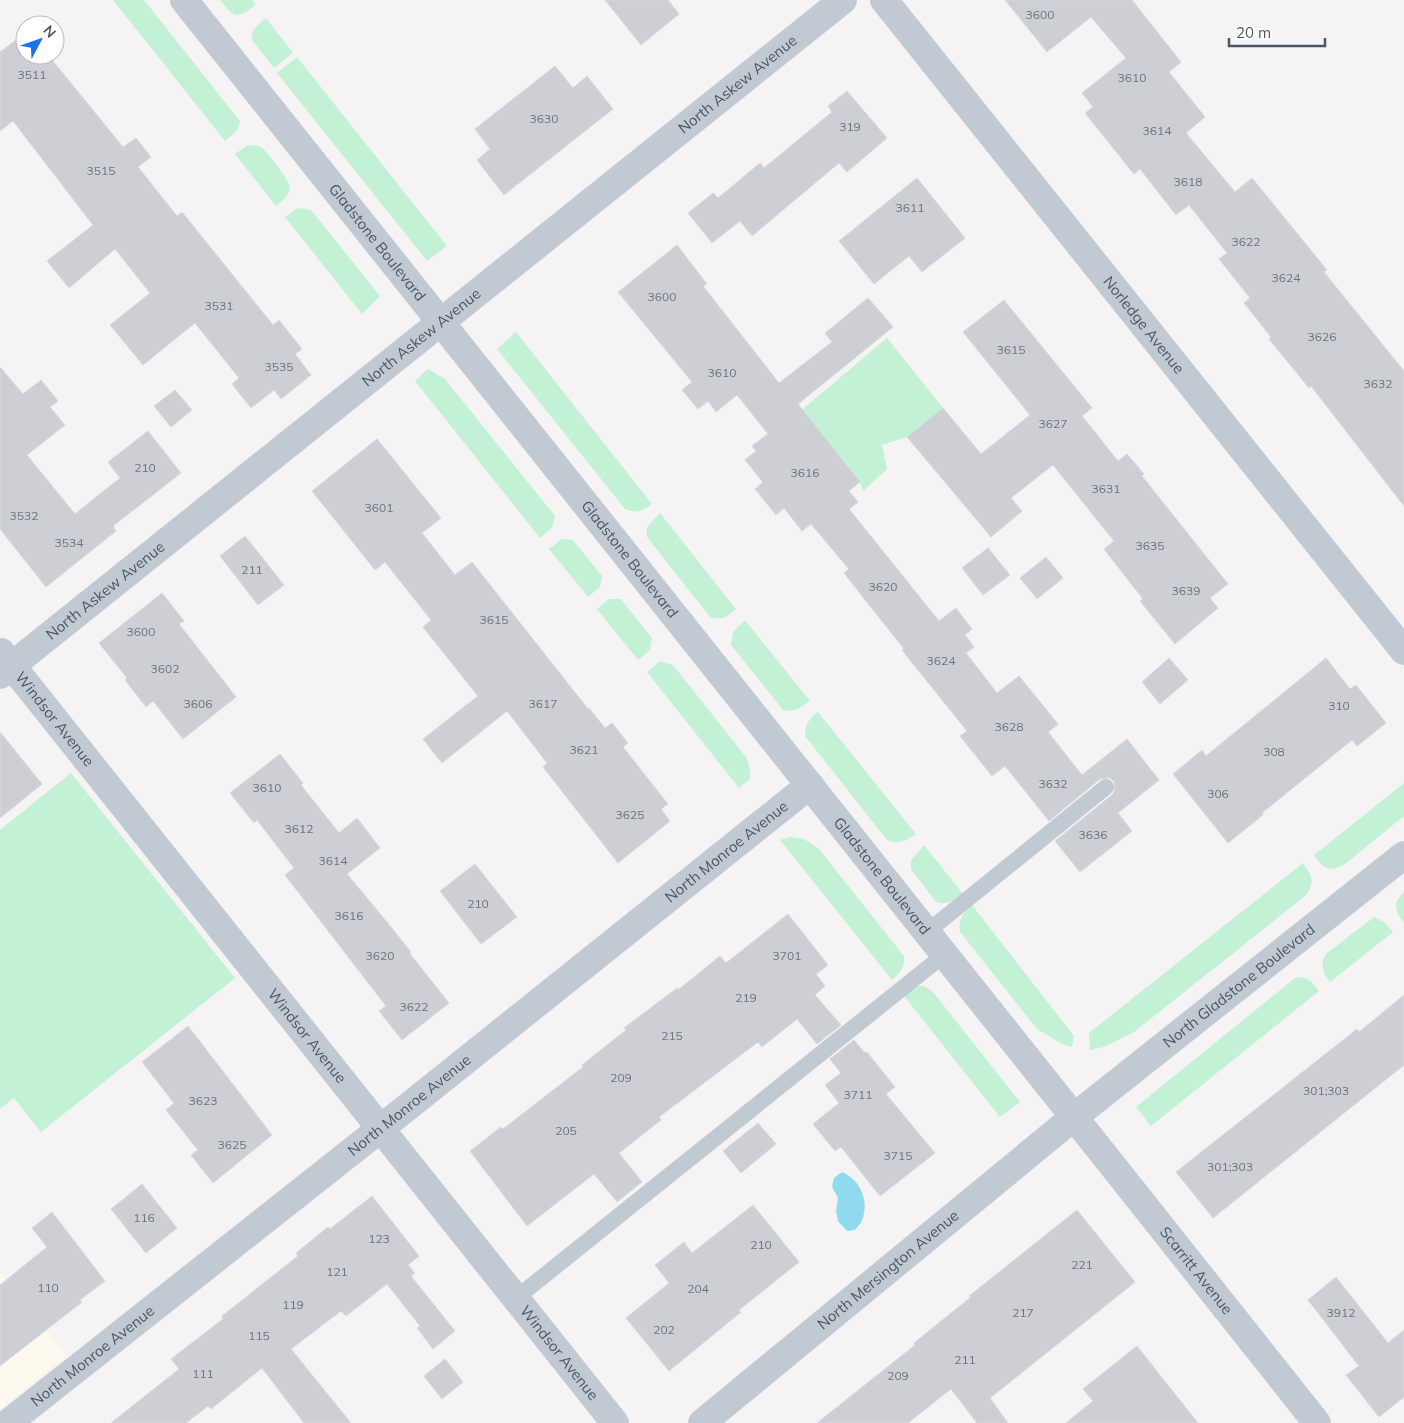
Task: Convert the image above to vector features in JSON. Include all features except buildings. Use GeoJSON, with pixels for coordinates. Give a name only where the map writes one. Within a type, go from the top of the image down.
{"type":"FeatureCollection","features":[{"type":"Feature","properties":{"kind":"street","name":"Gladstone Boulevard"},"geometry":{"type":"LineString","coordinates":[[184,0],[1074,1117]]}},
{"type":"Feature","properties":{"kind":"street","name":"North Askew Avenue"},"geometry":{"type":"LineString","coordinates":[[4,664],[440,322],[843,0]]}},
{"type":"Feature","properties":{"kind":"street","name":"Norledge Avenue"},"geometry":{"type":"LineString","coordinates":[[884,0],[1404,651]]}},
{"type":"Feature","properties":{"kind":"street","name":"Windsor Avenue"},"geometry":{"type":"LineString","coordinates":[[4,664],[380,1129],[614,1423]]}},
{"type":"Feature","properties":{"kind":"street","name":"North Monroe Avenue"},"geometry":{"type":"LineString","coordinates":[[8,1423],[380,1129],[810,785]]}},
{"type":"Feature","properties":{"kind":"street","name":"North Gladstone Boulevard"},"geometry":{"type":"LineString","coordinates":[[1074,1117],[1404,855]]}},
{"type":"Feature","properties":{"kind":"street","name":"North Mersington Avenue"},"geometry":{"type":"LineString","coordinates":[[702,1423],[1074,1117]]}},
{"type":"Feature","properties":{"kind":"street","name":"Scarritt Avenue"},"geometry":{"type":"LineString","coordinates":[[1074,1117],[1317,1423]]}},
{"type":"Feature","properties":{"kind":"lane"},"geometry":{"type":"LineString","coordinates":[[927,932],[1106,787]]}},
{"type":"Feature","properties":{"kind":"lane"},"geometry":{"type":"LineString","coordinates":[[516,1299],[945,954]]}},
{"type":"Feature","properties":{"kind":"shaded area"},"geometry":{"type":"Polygon","coordinates":[[[0,1272],[66,1356],[0,1409],[0,1272]]]}},
{"type":"Feature","properties":{"kind":"green space"},"geometry":{"type":"Polygon","coordinates":[[[113,0],[144,0],[240,121],[238,130],[225,141],[113,0]]]}},
{"type":"Feature","properties":{"kind":"green space"},"geometry":{"type":"Polygon","coordinates":[[[220,0],[252,0],[256,5],[240,15],[236,15],[229,11],[220,0]]]}},
{"type":"Feature","properties":{"kind":"green space"},"geometry":{"type":"Polygon","coordinates":[[[266,18],[293,53],[274,68],[252,40],[254,30],[266,18]]]}},
{"type":"Feature","properties":{"kind":"green space"},"geometry":{"type":"Polygon","coordinates":[[[297,57],[447,246],[427,261],[277,73],[297,57]]]}},
{"type":"Feature","properties":{"kind":"green space"},"geometry":{"type":"Polygon","coordinates":[[[246,146],[259,146],[266,152],[289,184],[289,193],[276,206],[235,154],[246,146]]]}},
{"type":"Feature","properties":{"kind":"green space"},"geometry":{"type":"Polygon","coordinates":[[[301,208],[312,211],[380,296],[362,314],[285,217],[296,209],[301,208]]]}},
{"type":"Feature","properties":{"kind":"green space"},"geometry":{"type":"Polygon","coordinates":[[[516,332],[652,504],[639,511],[625,509],[497,349],[516,332]]]}},
{"type":"Feature","properties":{"kind":"green space"},"geometry":{"type":"Polygon","coordinates":[[[887,338],[943,408],[907,437],[882,445],[887,469],[863,491],[860,482],[800,418],[804,408],[887,338]]]}},
{"type":"Feature","properties":{"kind":"green space"},"geometry":{"type":"Polygon","coordinates":[[[428,369],[445,379],[555,516],[552,528],[540,538],[415,381],[428,369]]]}},
{"type":"Feature","properties":{"kind":"green space"},"geometry":{"type":"Polygon","coordinates":[[[660,513],[736,609],[727,616],[718,619],[710,617],[647,537],[647,527],[660,513]]]}},
{"type":"Feature","properties":{"kind":"green space"},"geometry":{"type":"Polygon","coordinates":[[[562,539],[573,540],[602,576],[600,587],[588,597],[549,549],[562,539]]]}},
{"type":"Feature","properties":{"kind":"green space"},"geometry":{"type":"Polygon","coordinates":[[[609,599],[621,599],[652,638],[650,650],[638,660],[597,609],[609,599]]]}},
{"type":"Feature","properties":{"kind":"green space"},"geometry":{"type":"Polygon","coordinates":[[[745,620],[810,701],[794,710],[783,710],[731,645],[733,632],[745,620]]]}},
{"type":"Feature","properties":{"kind":"green space"},"geometry":{"type":"Polygon","coordinates":[[[660,661],[673,665],[746,757],[750,768],[750,779],[739,788],[647,672],[660,661]]]}},
{"type":"Feature","properties":{"kind":"green space"},"geometry":{"type":"Polygon","coordinates":[[[818,712],[916,834],[902,842],[887,840],[805,736],[808,722],[818,712]]]}},
{"type":"Feature","properties":{"kind":"green space"},"geometry":{"type":"Polygon","coordinates":[[[71,773],[235,978],[41,1132],[14,1098],[0,1109],[0,830],[71,773]]]}},
{"type":"Feature","properties":{"kind":"green space"},"geometry":{"type":"Polygon","coordinates":[[[1404,783],[1404,816],[1345,864],[1330,869],[1321,864],[1314,855],[1404,783]]]}},
{"type":"Feature","properties":{"kind":"green space"},"geometry":{"type":"Polygon","coordinates":[[[789,837],[804,839],[819,849],[904,956],[901,970],[892,980],[780,840],[789,837]]]}},
{"type":"Feature","properties":{"kind":"green space"},"geometry":{"type":"Polygon","coordinates":[[[924,845],[963,894],[947,903],[936,902],[911,869],[911,860],[924,845]]]}},
{"type":"Feature","properties":{"kind":"green space"},"geometry":{"type":"Polygon","coordinates":[[[1303,863],[1309,872],[1312,883],[1305,896],[1134,1032],[1104,1047],[1090,1050],[1089,1033],[1303,863]]]}},
{"type":"Feature","properties":{"kind":"green space"},"geometry":{"type":"Polygon","coordinates":[[[1404,892],[1404,923],[1397,911],[1396,903],[1404,892]]]}},
{"type":"Feature","properties":{"kind":"green space"},"geometry":{"type":"Polygon","coordinates":[[[972,905],[1074,1036],[1072,1047],[1062,1044],[1037,1029],[960,932],[962,917],[972,905]]]}},
{"type":"Feature","properties":{"kind":"green space"},"geometry":{"type":"Polygon","coordinates":[[[1374,917],[1384,922],[1393,932],[1330,982],[1323,969],[1326,954],[1374,917]]]}},
{"type":"Feature","properties":{"kind":"green space"},"geometry":{"type":"Polygon","coordinates":[[[1302,977],[1311,981],[1319,991],[1151,1126],[1136,1107],[1295,978],[1302,977]]]}},
{"type":"Feature","properties":{"kind":"green space"},"geometry":{"type":"Polygon","coordinates":[[[924,986],[933,992],[1020,1102],[1000,1117],[904,996],[915,987],[924,986]]]}},
{"type":"Feature","properties":{"kind":"water"},"geometry":{"type":"Polygon","coordinates":[[[842,1172],[854,1180],[864,1199],[864,1213],[861,1223],[855,1230],[847,1231],[838,1221],[836,1211],[838,1198],[832,1187],[834,1178],[842,1172]]]}}]}
